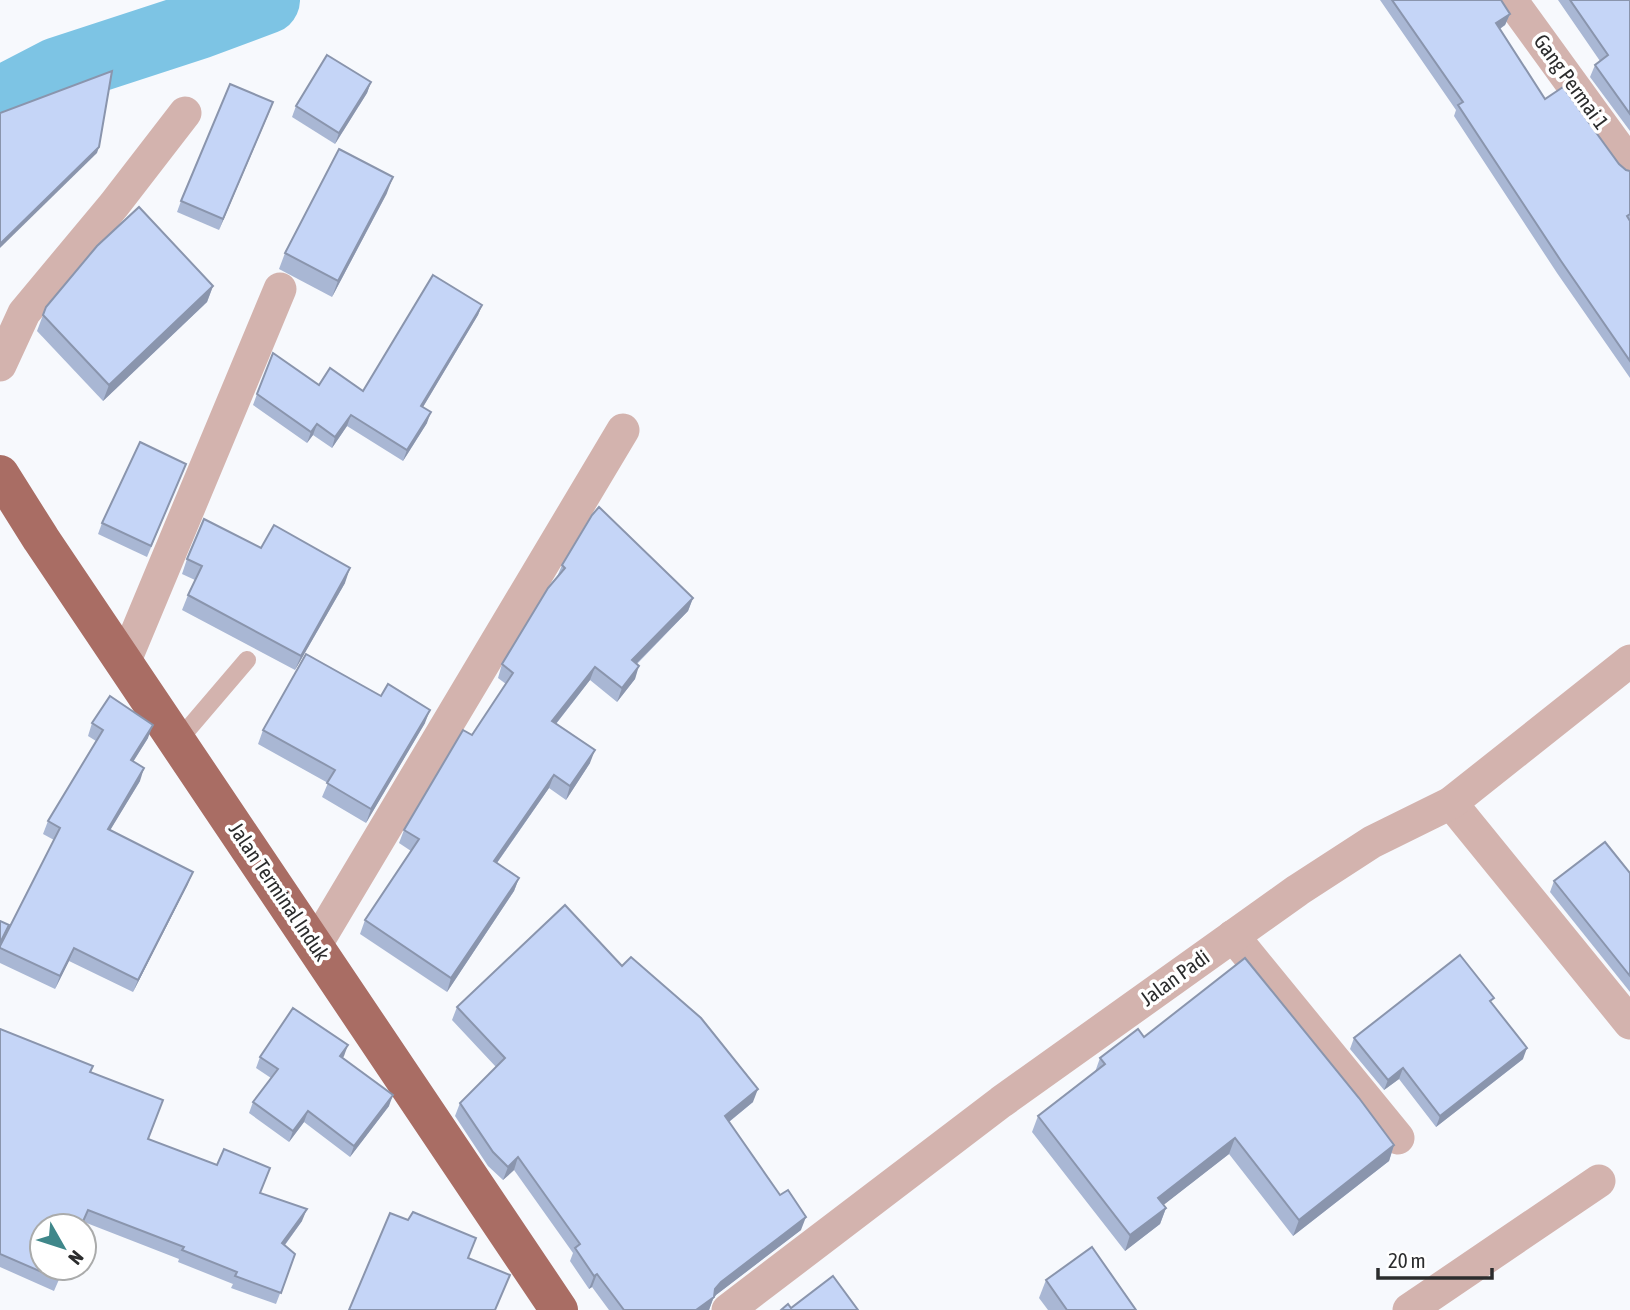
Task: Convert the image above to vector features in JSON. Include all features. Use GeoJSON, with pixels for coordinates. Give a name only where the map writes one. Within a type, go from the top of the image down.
{"type":"FeatureCollection","features":[{"type":"Feature","properties":{"kind":"highway","name":"Jalan Terminal Induk"},"geometry":{"type":"LineString","coordinates":[[0,474],[559,1310]]}},
{"type":"Feature","properties":{"kind":"street","name":"Gang Permai 1"},"geometry":{"type":"LineString","coordinates":[[1511,0],[1630,164]]}},
{"type":"Feature","properties":{"kind":"street"},"geometry":{"type":"LineString","coordinates":[[0,365],[24,313],[114,205],[185,113]]}},
{"type":"Feature","properties":{"kind":"street"},"geometry":{"type":"LineString","coordinates":[[124,663],[280,289]]}},
{"type":"Feature","properties":{"kind":"street"},"geometry":{"type":"LineString","coordinates":[[315,946],[623,430]]}},
{"type":"Feature","properties":{"kind":"street","name":"Jalan Padi"},"geometry":{"type":"LineString","coordinates":[[728,1310],[1001,1102],[1233,936],[1372,842],[1451,803],[1630,660]]}},
{"type":"Feature","properties":{"kind":"street"},"geometry":{"type":"LineString","coordinates":[[1451,803],[1630,1023]]}},
{"type":"Feature","properties":{"kind":"street"},"geometry":{"type":"LineString","coordinates":[[1233,936],[1398,1138]]}},
{"type":"Feature","properties":{"kind":"street"},"geometry":{"type":"LineString","coordinates":[[1409,1310],[1599,1181]]}},
{"type":"Feature","properties":{"kind":"lane"},"geometry":{"type":"LineString","coordinates":[[177,742],[247,660]]}},
{"type":"Feature","properties":{"kind":"building"},"geometry":{"type":"Polygon","coordinates":[[[1392,0],[1501,0],[1510,14],[1496,23],[1545,99],[1563,87],[1619,164],[1630,171],[1630,214],[1627,216],[1630,221],[1630,361],[1458,105],[1463,102],[1392,0]]]}},
{"type":"Feature","properties":{"kind":"building"},"geometry":{"type":"Polygon","coordinates":[[[1570,0],[1630,0],[1630,114],[1595,65],[1608,55],[1570,0]]]}},
{"type":"Feature","properties":{"kind":"building"},"geometry":{"type":"Polygon","coordinates":[[[327,55],[371,82],[339,133],[296,106],[327,55]]]}},
{"type":"Feature","properties":{"kind":"building"},"geometry":{"type":"Polygon","coordinates":[[[112,71],[99,147],[0,244],[0,113],[112,71]]]}},
{"type":"Feature","properties":{"kind":"building"},"geometry":{"type":"Polygon","coordinates":[[[230,84],[273,102],[223,219],[181,201],[230,84]]]}},
{"type":"Feature","properties":{"kind":"building"},"geometry":{"type":"Polygon","coordinates":[[[339,149],[393,177],[338,281],[285,253],[339,149]]]}},
{"type":"Feature","properties":{"kind":"building"},"geometry":{"type":"Polygon","coordinates":[[[139,207],[213,286],[109,385],[43,315],[46,307],[97,246],[139,207]]]}},
{"type":"Feature","properties":{"kind":"building"},"geometry":{"type":"Polygon","coordinates":[[[433,275],[482,305],[421,406],[431,412],[407,450],[351,415],[335,437],[317,424],[311,432],[257,394],[273,353],[319,385],[330,368],[363,391],[433,275]]]}},
{"type":"Feature","properties":{"kind":"building"},"geometry":{"type":"Polygon","coordinates":[[[140,442],[186,464],[151,546],[102,523],[140,442]]]}},
{"type":"Feature","properties":{"kind":"building"},"geometry":{"type":"Polygon","coordinates":[[[599,507],[693,598],[632,660],[639,666],[622,688],[595,667],[552,721],[595,750],[570,786],[554,775],[494,861],[519,878],[451,978],[365,920],[419,839],[404,830],[463,730],[472,735],[513,673],[502,664],[548,588],[565,568],[562,565],[599,507]]]}},
{"type":"Feature","properties":{"kind":"building"},"geometry":{"type":"Polygon","coordinates":[[[204,519],[261,548],[274,525],[350,568],[301,656],[188,595],[202,566],[187,559],[204,519]]]}},
{"type":"Feature","properties":{"kind":"building"},"geometry":{"type":"Polygon","coordinates":[[[306,654],[381,696],[388,684],[430,710],[371,809],[327,783],[335,770],[263,730],[306,654]]]}},
{"type":"Feature","properties":{"kind":"building"},"geometry":{"type":"Polygon","coordinates":[[[110,696],[153,725],[131,760],[144,768],[108,829],[193,872],[138,980],[74,948],[60,976],[0,948],[60,828],[48,821],[103,730],[92,723],[110,696]]]}},
{"type":"Feature","properties":{"kind":"building"},"geometry":{"type":"Polygon","coordinates":[[[1605,842],[1630,873],[1630,976],[1554,881],[1605,842]]]}},
{"type":"Feature","properties":{"kind":"building"},"geometry":{"type":"Polygon","coordinates":[[[565,905],[622,966],[631,957],[701,1018],[758,1089],[725,1116],[780,1195],[788,1190],[806,1217],[721,1282],[715,1289],[714,1297],[696,1310],[624,1310],[597,1274],[594,1276],[575,1248],[580,1244],[518,1157],[508,1167],[493,1152],[460,1103],[505,1058],[457,1007],[565,905]]]}},
{"type":"Feature","properties":{"kind":"building"},"geometry":{"type":"Polygon","coordinates":[[[0,921],[9,925],[0,943],[0,921]]]}},
{"type":"Feature","properties":{"kind":"building"},"geometry":{"type":"Polygon","coordinates":[[[1460,955],[1494,998],[1490,1001],[1527,1048],[1440,1116],[1403,1068],[1388,1080],[1354,1038],[1460,955]]]}},
{"type":"Feature","properties":{"kind":"building"},"geometry":{"type":"Polygon","coordinates":[[[1245,958],[1394,1145],[1299,1220],[1235,1138],[1158,1198],[1166,1208],[1130,1235],[1038,1116],[1105,1064],[1100,1058],[1138,1029],[1144,1037],[1245,958]]]}},
{"type":"Feature","properties":{"kind":"building"},"geometry":{"type":"Polygon","coordinates":[[[293,1008],[348,1045],[340,1056],[393,1095],[354,1146],[308,1111],[293,1131],[253,1102],[278,1069],[260,1057],[293,1008]]]}},
{"type":"Feature","properties":{"kind":"building"},"geometry":{"type":"Polygon","coordinates":[[[0,1029],[93,1066],[90,1072],[163,1100],[148,1139],[217,1165],[224,1149],[270,1168],[260,1193],[307,1209],[282,1243],[295,1254],[281,1293],[235,1276],[237,1272],[182,1250],[184,1247],[88,1210],[28,1212],[28,1266],[0,1254],[0,1029]]]}},
{"type":"Feature","properties":{"kind":"building"},"geometry":{"type":"Polygon","coordinates":[[[413,1212],[476,1238],[468,1258],[510,1275],[495,1310],[349,1310],[390,1213],[408,1220],[413,1212]]]}},
{"type":"Feature","properties":{"kind":"building"},"geometry":{"type":"Polygon","coordinates":[[[1092,1247],[1136,1310],[1067,1310],[1046,1280],[1092,1247]]]}},
{"type":"Feature","properties":{"kind":"building"},"geometry":{"type":"Polygon","coordinates":[[[833,1276],[858,1310],[781,1310],[788,1304],[791,1308],[833,1276]]]}},
{"type":"Feature","properties":{"kind":"waterway"},"geometry":{"type":"LineString","coordinates":[[0,101],[58,71],[266,0]]}}]}
